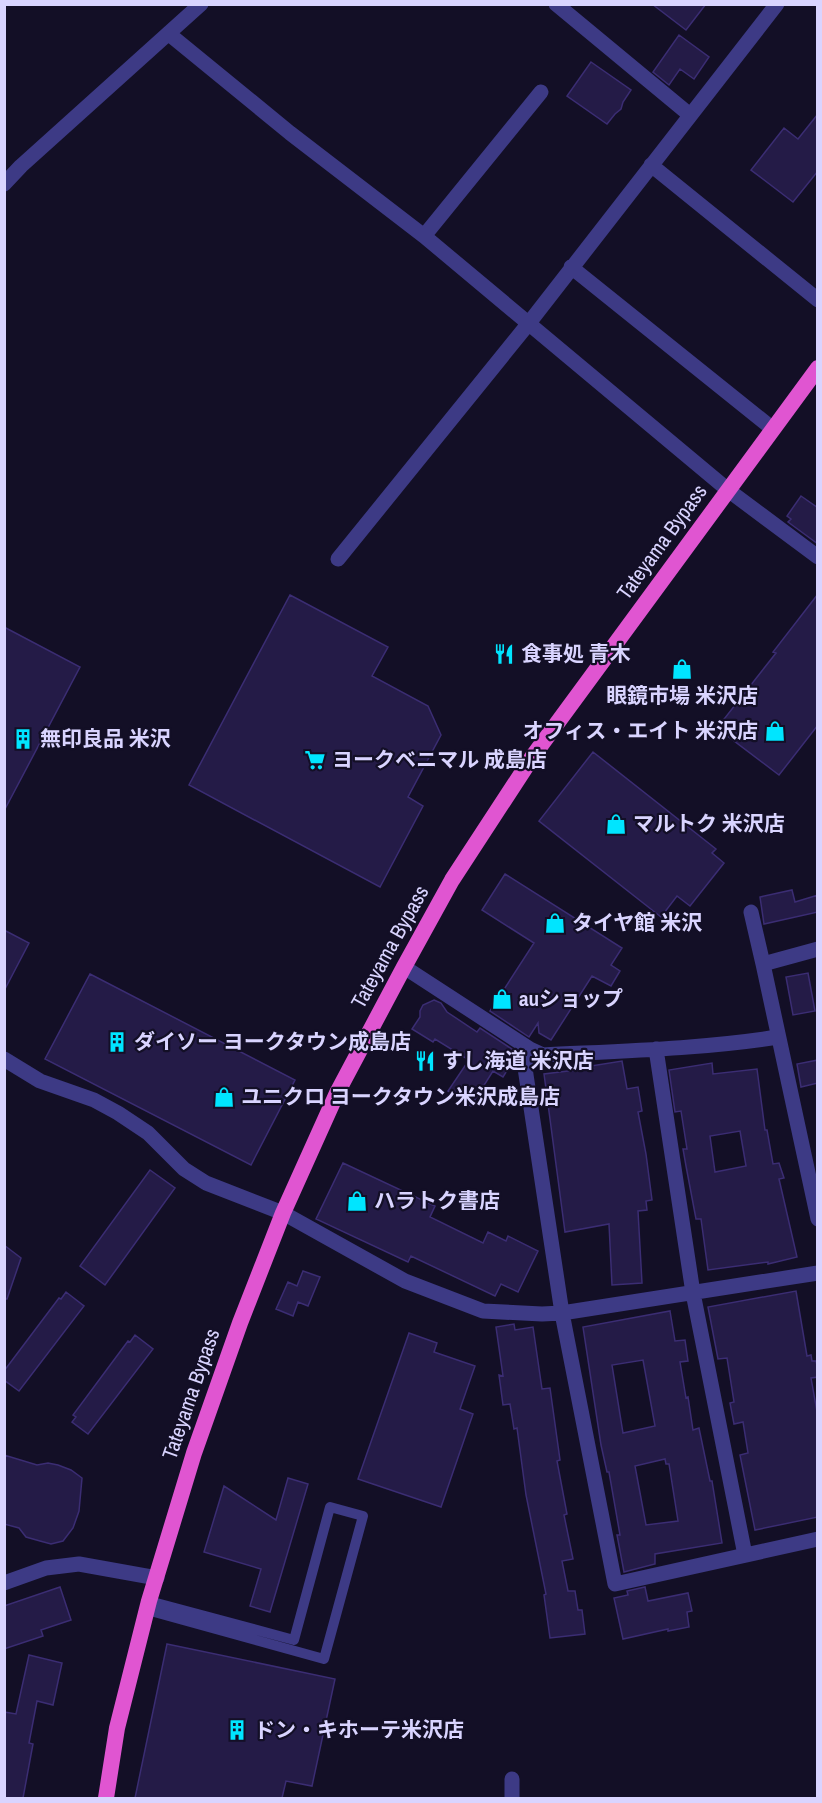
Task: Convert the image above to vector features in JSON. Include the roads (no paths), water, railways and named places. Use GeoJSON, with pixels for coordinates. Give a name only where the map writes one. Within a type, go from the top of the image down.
{"type":"FeatureCollection","features":[{"type":"Feature","properties":{"kind":"highway","name":"Tateyama Bypass"},"geometry":{"type":"LineString","coordinates":[[106,1798],[117,1728],[148,1605],[194,1453],[240,1323],[283,1213],[337,1093],[452,880],[532,756],[818,368]]}},
{"type":"Feature","properties":{"kind":"street"},"geometry":{"type":"LineString","coordinates":[[4,184],[21,166],[201,4]]}},
{"type":"Feature","properties":{"kind":"street"},"geometry":{"type":"LineString","coordinates":[[556,4],[690,115]]}},
{"type":"Feature","properties":{"kind":"street"},"geometry":{"type":"LineString","coordinates":[[338,559],[529,323],[777,4]]}},
{"type":"Feature","properties":{"kind":"street"},"geometry":{"type":"LineString","coordinates":[[169,34],[290,133],[424,236],[728,490],[818,557]]}},
{"type":"Feature","properties":{"kind":"street"},"geometry":{"type":"LineString","coordinates":[[424,236],[541,92]]}},
{"type":"Feature","properties":{"kind":"street"},"geometry":{"type":"LineString","coordinates":[[651,165],[818,300]]}},
{"type":"Feature","properties":{"kind":"street"},"geometry":{"type":"LineString","coordinates":[[571,267],[773,429]]}},
{"type":"Feature","properties":{"kind":"street"},"geometry":{"type":"LineString","coordinates":[[751,912],[818,1219]]}},
{"type":"Feature","properties":{"kind":"street"},"geometry":{"type":"LineString","coordinates":[[763,964],[818,948]]}},
{"type":"Feature","properties":{"kind":"street"},"geometry":{"type":"LineString","coordinates":[[404,967],[530,1049],[543,1055],[656,1049],[778,1037]]}},
{"type":"Feature","properties":{"kind":"street"},"geometry":{"type":"LineString","coordinates":[[530,1049],[525,1068],[562,1313],[615,1584],[818,1539]]}},
{"type":"Feature","properties":{"kind":"street"},"geometry":{"type":"LineString","coordinates":[[656,1049],[693,1293],[745,1555]]}},
{"type":"Feature","properties":{"kind":"street"},"geometry":{"type":"LineString","coordinates":[[4,1059],[40,1081],[94,1100],[118,1113],[148,1132],[184,1169],[206,1183],[283,1213],[405,1281],[483,1311],[562,1313],[818,1273]]}},
{"type":"Feature","properties":{"kind":"street"},"geometry":{"type":"LineString","coordinates":[[4,1583],[46,1568],[79,1564],[157,1578]]}},
{"type":"Feature","properties":{"kind":"street"},"geometry":{"type":"LineString","coordinates":[[512,1779],[512,1798]]}},
{"type":"Feature","properties":{"kind":"lane"},"geometry":{"type":"LineString","coordinates":[[330,1507],[363,1516],[324,1659],[148,1605],[294,1640],[330,1507]]}},
{"type":"Feature","properties":{"kind":"place","name":"食事処 青木"},"geometry":{"type":"Point","coordinates":[504,654]}},
{"type":"Feature","properties":{"kind":"place","name":"眼鏡市場 米沢店"},"geometry":{"type":"Point","coordinates":[682,669]}},
{"type":"Feature","properties":{"kind":"place","name":"オフィス・エイト 米沢店"},"geometry":{"type":"Point","coordinates":[775,731]}},
{"type":"Feature","properties":{"kind":"place","name":"無印良品 米沢"},"geometry":{"type":"Point","coordinates":[23,739]}},
{"type":"Feature","properties":{"kind":"place","name":"ヨークベニマル 成島店"},"geometry":{"type":"Point","coordinates":[315,760]}},
{"type":"Feature","properties":{"kind":"place","name":"マルトク 米沢店"},"geometry":{"type":"Point","coordinates":[616,824]}},
{"type":"Feature","properties":{"kind":"place","name":"タイヤ館 米沢"},"geometry":{"type":"Point","coordinates":[555,923]}},
{"type":"Feature","properties":{"kind":"place","name":"auショップ"},"geometry":{"type":"Point","coordinates":[502,999]}},
{"type":"Feature","properties":{"kind":"place","name":"ダイソー ヨークタウン成島店"},"geometry":{"type":"Point","coordinates":[117,1042]}},
{"type":"Feature","properties":{"kind":"place","name":"すし海道 米沢店"},"geometry":{"type":"Point","coordinates":[425,1061]}},
{"type":"Feature","properties":{"kind":"place","name":"ユニクロ ヨークタウン米沢成島店"},"geometry":{"type":"Point","coordinates":[224,1097]}},
{"type":"Feature","properties":{"kind":"place","name":"ハラトク書店"},"geometry":{"type":"Point","coordinates":[357,1201]}},
{"type":"Feature","properties":{"kind":"place","name":"ドン・キホーテ米沢店"},"geometry":{"type":"Point","coordinates":[237,1730]}}]}
